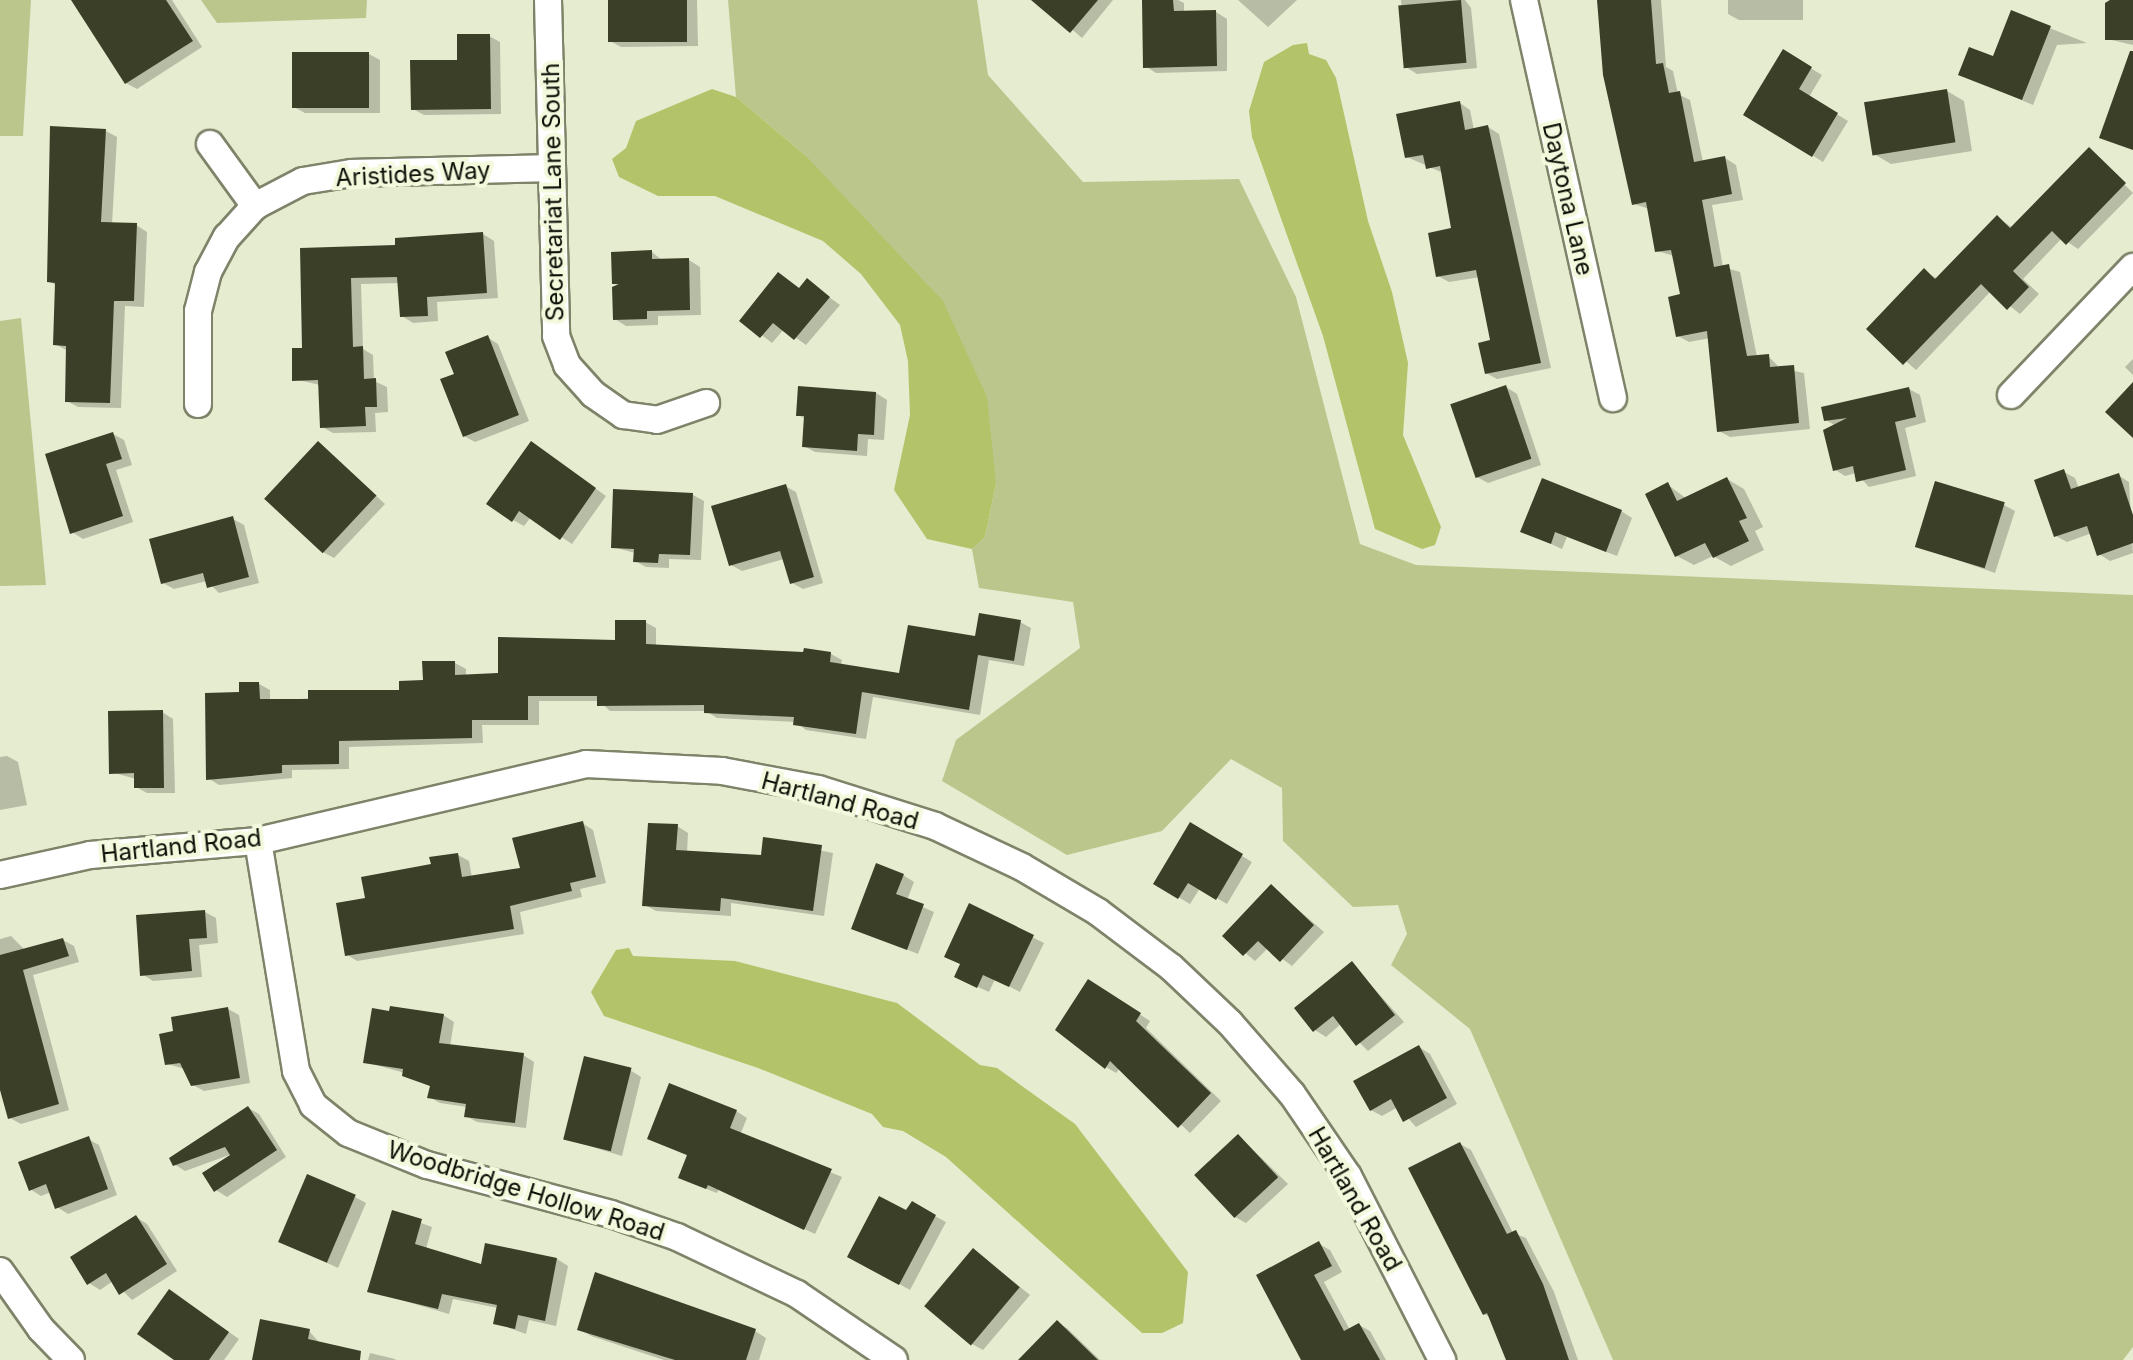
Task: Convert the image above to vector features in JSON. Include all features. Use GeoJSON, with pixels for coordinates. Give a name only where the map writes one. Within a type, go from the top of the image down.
{"type":"FeatureCollection","features":[{"type":"Feature","properties":{"kind":"street","name":"Secretariat Lane South"},"geometry":{"type":"LineString","coordinates":[[548,0],[556,336],[567,365],[593,394],[623,415],[657,420],[706,403]]}},
{"type":"Feature","properties":{"kind":"street","name":"Daytona Lane"},"geometry":{"type":"LineString","coordinates":[[1524,0],[1613,398]]}},
{"type":"Feature","properties":{"kind":"street"},"geometry":{"type":"LineString","coordinates":[[210,144],[255,206]]}},
{"type":"Feature","properties":{"kind":"street","name":"Aristides Way"},"geometry":{"type":"LineString","coordinates":[[198,404],[198,311],[208,272],[227,237],[255,206],[303,181],[352,173],[552,168]]}},
{"type":"Feature","properties":{"kind":"street"},"geometry":{"type":"LineString","coordinates":[[2011,395],[2133,267]]}},
{"type":"Feature","properties":{"kind":"street","name":"Hartland Road"},"geometry":{"type":"LineString","coordinates":[[0,875],[90,855],[258,841],[586,764],[722,771],[818,789],[935,826],[1022,867],[1098,912],[1171,967],[1230,1023],[1292,1094],[1348,1176],[1442,1360]]}},
{"type":"Feature","properties":{"kind":"street","name":"Woodbridge Hollow Road"},"geometry":{"type":"LineString","coordinates":[[258,841],[296,1071],[313,1105],[348,1133],[427,1165],[611,1214],[677,1237],[797,1294],[894,1360]]}},
{"type":"Feature","properties":{"kind":"street"},"geometry":{"type":"LineString","coordinates":[[0,1271],[41,1329],[71,1360]]}},
{"type":"Feature","properties":{"kind":"shaded area"},"geometry":{"type":"Polygon","coordinates":[[[0,0],[31,0],[23,136],[0,136],[0,0]]]}},
{"type":"Feature","properties":{"kind":"shaded area"},"geometry":{"type":"Polygon","coordinates":[[[201,0],[367,0],[366,18],[217,23],[201,0]]]}},
{"type":"Feature","properties":{"kind":"shaded area"},"geometry":{"type":"Polygon","coordinates":[[[728,0],[977,0],[988,75],[1083,182],[1239,179],[1296,297],[1360,544],[1416,565],[2133,595],[2133,1347],[2123,1360],[1613,1360],[1470,1029],[1391,965],[1407,934],[1398,905],[1353,907],[1283,841],[1282,788],[1231,759],[1162,831],[1067,855],[942,781],[956,740],[1080,648],[1073,602],[979,588],[972,549],[985,537],[996,483],[806,156],[736,97],[728,0]]]}},
{"type":"Feature","properties":{"kind":"shaded area"},"geometry":{"type":"Polygon","coordinates":[[[1307,43],[1309,54],[1326,60],[1336,78],[1368,221],[1392,292],[1408,363],[1403,435],[1441,527],[1435,545],[1422,549],[1375,529],[1323,336],[1252,137],[1249,111],[1264,62],[1293,45],[1307,43]]]}},
{"type":"Feature","properties":{"kind":"shaded area"},"geometry":{"type":"Polygon","coordinates":[[[712,89],[736,97],[806,156],[943,301],[987,397],[996,483],[985,537],[972,549],[927,539],[894,490],[910,415],[908,361],[900,325],[861,274],[823,241],[715,196],[658,196],[619,177],[612,159],[626,148],[636,121],[712,89]]]}},
{"type":"Feature","properties":{"kind":"shaded area"},"geometry":{"type":"Polygon","coordinates":[[[21,318],[46,585],[0,586],[0,321],[21,318]]]}},
{"type":"Feature","properties":{"kind":"shaded area"},"geometry":{"type":"Polygon","coordinates":[[[629,948],[633,956],[735,961],[897,1003],[980,1065],[997,1068],[1075,1124],[1188,1272],[1183,1323],[1162,1333],[1142,1333],[946,1157],[903,1131],[883,1127],[872,1114],[758,1068],[604,1016],[591,992],[616,950],[629,948]]]}},
{"type":"Feature","properties":{"kind":"building"},"geometry":{"type":"Polygon","coordinates":[[[71,0],[166,0],[193,41],[125,84],[71,0]]]}},
{"type":"Feature","properties":{"kind":"building"},"geometry":{"type":"Polygon","coordinates":[[[608,0],[687,0],[687,42],[608,42],[608,0]]]}},
{"type":"Feature","properties":{"kind":"building"},"geometry":{"type":"Polygon","coordinates":[[[1031,0],[1098,0],[1070,33],[1031,0]]]}},
{"type":"Feature","properties":{"kind":"building"},"geometry":{"type":"Polygon","coordinates":[[[1142,0],[1173,0],[1174,11],[1216,10],[1217,66],[1143,68],[1142,0]]]}},
{"type":"Feature","properties":{"kind":"building"},"geometry":{"type":"Polygon","coordinates":[[[1461,0],[1466,63],[1404,68],[1398,5],[1461,0]]]}},
{"type":"Feature","properties":{"kind":"building"},"geometry":{"type":"Polygon","coordinates":[[[1597,0],[1651,0],[1656,64],[1663,63],[1669,93],[1680,91],[1694,162],[1725,156],[1732,194],[1702,200],[1714,267],[1729,264],[1747,356],[1769,354],[1770,367],[1794,365],[1799,423],[1717,432],[1707,331],[1676,337],[1668,297],[1680,294],[1671,250],[1655,252],[1646,202],[1632,205],[1603,75],[1597,0]]]}},
{"type":"Feature","properties":{"kind":"building"},"geometry":{"type":"Polygon","coordinates":[[[2110,0],[2133,0],[2133,40],[2105,40],[2105,3],[2110,0]]]}},
{"type":"Feature","properties":{"kind":"building"},"geometry":{"type":"Polygon","coordinates":[[[2011,10],[2051,26],[2022,100],[1958,75],[1969,47],[1993,56],[2011,10]]]}},
{"type":"Feature","properties":{"kind":"building"},"geometry":{"type":"Polygon","coordinates":[[[457,34],[490,34],[491,109],[411,110],[410,60],[457,60],[457,34]]]}},
{"type":"Feature","properties":{"kind":"building"},"geometry":{"type":"Polygon","coordinates":[[[1783,49],[1812,67],[1799,89],[1838,113],[1812,157],[1743,115],[1783,49]]]}},
{"type":"Feature","properties":{"kind":"building"},"geometry":{"type":"Polygon","coordinates":[[[2130,51],[2133,51],[2133,150],[2099,138],[2130,51]]]}},
{"type":"Feature","properties":{"kind":"building"},"geometry":{"type":"Polygon","coordinates":[[[292,52],[369,52],[369,108],[292,108],[292,52]]]}},
{"type":"Feature","properties":{"kind":"building"},"geometry":{"type":"Polygon","coordinates":[[[1947,89],[1955,142],[1872,155],[1864,102],[1947,89]]]}},
{"type":"Feature","properties":{"kind":"building"},"geometry":{"type":"Polygon","coordinates":[[[1460,101],[1465,130],[1488,125],[1541,363],[1485,374],[1478,343],[1490,340],[1476,270],[1436,277],[1428,233],[1451,228],[1440,166],[1426,169],[1423,155],[1405,158],[1396,114],[1460,101]]]}},
{"type":"Feature","properties":{"kind":"building"},"geometry":{"type":"Polygon","coordinates":[[[50,126],[106,129],[101,222],[137,223],[134,301],[114,301],[110,403],[65,402],[66,346],[53,345],[55,283],[47,282],[50,126]]]}},
{"type":"Feature","properties":{"kind":"building"},"geometry":{"type":"Polygon","coordinates":[[[2089,147],[2126,183],[2066,245],[2052,231],[2013,271],[2029,287],[2007,310],[1981,284],[1903,365],[1866,329],[1924,268],[1935,279],[1997,215],[2010,228],[2089,147]]]}},
{"type":"Feature","properties":{"kind":"building"},"geometry":{"type":"Polygon","coordinates":[[[483,232],[487,293],[427,297],[428,316],[400,317],[397,277],[351,278],[353,347],[363,346],[364,379],[376,378],[377,407],[365,407],[366,426],[320,428],[318,380],[292,381],[292,348],[302,348],[300,248],[395,245],[395,238],[483,232]]]}},
{"type":"Feature","properties":{"kind":"building"},"geometry":{"type":"Polygon","coordinates":[[[652,250],[652,259],[689,258],[690,310],[647,311],[647,319],[613,320],[612,287],[619,284],[612,284],[611,252],[652,250]]]}},
{"type":"Feature","properties":{"kind":"building"},"geometry":{"type":"Polygon","coordinates":[[[778,272],[799,288],[807,278],[830,297],[794,340],[773,323],[760,338],[739,321],[778,272]]]}},
{"type":"Feature","properties":{"kind":"building"},"geometry":{"type":"Polygon","coordinates":[[[488,335],[519,415],[463,437],[440,379],[454,374],[445,352],[488,335]]]}},
{"type":"Feature","properties":{"kind":"building"},"geometry":{"type":"Polygon","coordinates":[[[2133,382],[2133,438],[2105,412],[2133,382]]]}},
{"type":"Feature","properties":{"kind":"building"},"geometry":{"type":"Polygon","coordinates":[[[1506,385],[1531,459],[1476,478],[1450,404],[1506,385]]]}},
{"type":"Feature","properties":{"kind":"building"},"geometry":{"type":"Polygon","coordinates":[[[798,386],[876,392],[874,435],[858,434],[857,451],[802,447],[804,416],[796,416],[798,386]]]}},
{"type":"Feature","properties":{"kind":"building"},"geometry":{"type":"Polygon","coordinates":[[[1909,387],[1916,417],[1895,422],[1906,470],[1856,482],[1853,466],[1833,471],[1823,430],[1847,418],[1824,421],[1821,407],[1909,387]]]}},
{"type":"Feature","properties":{"kind":"building"},"geometry":{"type":"Polygon","coordinates":[[[113,432],[122,459],[106,464],[123,516],[70,534],[45,454],[113,432]]]}},
{"type":"Feature","properties":{"kind":"building"},"geometry":{"type":"Polygon","coordinates":[[[318,441],[377,496],[323,553],[264,499],[318,441]]]}},
{"type":"Feature","properties":{"kind":"building"},"geometry":{"type":"Polygon","coordinates":[[[531,441],[596,488],[560,540],[519,511],[512,522],[486,504],[531,441]]]}},
{"type":"Feature","properties":{"kind":"building"},"geometry":{"type":"Polygon","coordinates":[[[2064,469],[2071,489],[2119,473],[2133,515],[2133,543],[2097,556],[2087,526],[2054,537],[2034,480],[2064,469]]]}},
{"type":"Feature","properties":{"kind":"building"},"geometry":{"type":"Polygon","coordinates":[[[1727,477],[1747,518],[1739,521],[1749,541],[1713,558],[1705,543],[1675,557],[1645,494],[1668,482],[1677,501],[1727,477]]]}},
{"type":"Feature","properties":{"kind":"building"},"geometry":{"type":"Polygon","coordinates":[[[1542,478],[1622,510],[1606,552],[1555,532],[1551,544],[1520,532],[1542,478]]]}},
{"type":"Feature","properties":{"kind":"building"},"geometry":{"type":"Polygon","coordinates":[[[1935,481],[2005,502],[1985,568],[1915,547],[1935,481]]]}},
{"type":"Feature","properties":{"kind":"building"},"geometry":{"type":"Polygon","coordinates":[[[786,484],[814,577],[790,584],[780,551],[729,566],[711,506],[786,484]]]}},
{"type":"Feature","properties":{"kind":"building"},"geometry":{"type":"Polygon","coordinates":[[[613,489],[693,493],[690,555],[659,554],[658,563],[633,562],[634,549],[611,548],[613,489]]]}},
{"type":"Feature","properties":{"kind":"building"},"geometry":{"type":"Polygon","coordinates":[[[233,516],[249,577],[207,588],[203,573],[161,584],[149,539],[233,516]]]}},
{"type":"Feature","properties":{"kind":"building"},"geometry":{"type":"Polygon","coordinates":[[[979,613],[1021,620],[1014,661],[978,655],[969,710],[862,692],[856,734],[793,725],[794,717],[704,713],[704,705],[597,706],[597,696],[528,696],[528,720],[472,720],[472,738],[339,741],[339,764],[282,765],[282,773],[206,780],[205,693],[239,692],[239,682],[259,682],[260,699],[308,699],[308,690],[399,690],[399,681],[423,680],[422,661],[455,661],[455,675],[498,673],[498,637],[615,640],[615,620],[646,620],[646,644],[803,652],[804,648],[831,652],[830,662],[899,673],[908,625],[975,636],[979,613]]]}},
{"type":"Feature","properties":{"kind":"building"},"geometry":{"type":"Polygon","coordinates":[[[163,710],[164,788],[134,788],[134,773],[109,774],[108,711],[163,710]]]}},
{"type":"Feature","properties":{"kind":"building"},"geometry":{"type":"Polygon","coordinates":[[[583,821],[596,877],[570,883],[572,891],[510,906],[514,929],[345,956],[336,903],[365,898],[361,877],[431,864],[429,857],[458,853],[462,877],[520,868],[512,838],[583,821]]]}},
{"type":"Feature","properties":{"kind":"building"},"geometry":{"type":"Polygon","coordinates":[[[1190,822],[1243,854],[1216,900],[1188,883],[1178,899],[1153,884],[1190,822]]]}},
{"type":"Feature","properties":{"kind":"building"},"geometry":{"type":"Polygon","coordinates":[[[648,823],[678,824],[676,850],[761,855],[763,837],[822,845],[813,911],[721,898],[720,911],[642,906],[648,823]]]}},
{"type":"Feature","properties":{"kind":"building"},"geometry":{"type":"Polygon","coordinates":[[[876,863],[904,874],[896,894],[924,904],[907,950],[851,929],[876,863]]]}},
{"type":"Feature","properties":{"kind":"building"},"geometry":{"type":"Polygon","coordinates":[[[1271,884],[1314,925],[1280,962],[1258,941],[1243,956],[1222,936],[1271,884]]]}},
{"type":"Feature","properties":{"kind":"building"},"geometry":{"type":"Polygon","coordinates":[[[969,903],[1034,935],[1009,987],[983,975],[977,988],[954,977],[960,964],[944,957],[969,903]]]}},
{"type":"Feature","properties":{"kind":"building"},"geometry":{"type":"Polygon","coordinates":[[[205,910],[207,938],[189,939],[192,971],[140,976],[136,915],[205,910]]]}},
{"type":"Feature","properties":{"kind":"building"},"geometry":{"type":"Polygon","coordinates":[[[63,938],[69,956],[23,970],[59,1104],[8,1119],[0,1090],[0,955],[63,938]]]}},
{"type":"Feature","properties":{"kind":"building"},"geometry":{"type":"Polygon","coordinates":[[[1352,961],[1395,1015],[1356,1046],[1333,1016],[1313,1032],[1294,1008],[1352,961]]]}},
{"type":"Feature","properties":{"kind":"building"},"geometry":{"type":"Polygon","coordinates":[[[1088,979],[1141,1013],[1136,1021],[1211,1093],[1178,1128],[1110,1061],[1105,1069],[1055,1030],[1088,979]]]}},
{"type":"Feature","properties":{"kind":"building"},"geometry":{"type":"Polygon","coordinates":[[[390,1006],[444,1014],[439,1043],[524,1053],[515,1123],[464,1117],[466,1104],[427,1098],[430,1086],[402,1076],[403,1069],[363,1063],[372,1008],[389,1011],[390,1006]]]}},
{"type":"Feature","properties":{"kind":"building"},"geometry":{"type":"Polygon","coordinates":[[[228,1007],[240,1078],[191,1086],[180,1063],[165,1065],[159,1034],[173,1031],[171,1017],[228,1007]]]}},
{"type":"Feature","properties":{"kind":"building"},"geometry":{"type":"Polygon","coordinates":[[[1419,1045],[1447,1098],[1403,1122],[1391,1099],[1370,1111],[1353,1081],[1419,1045]]]}},
{"type":"Feature","properties":{"kind":"building"},"geometry":{"type":"Polygon","coordinates":[[[584,1056],[632,1068],[611,1151],[563,1139],[584,1056]]]}},
{"type":"Feature","properties":{"kind":"building"},"geometry":{"type":"Polygon","coordinates":[[[669,1083],[737,1110],[730,1128],[832,1169],[804,1230],[708,1185],[706,1189],[678,1178],[687,1155],[647,1139],[669,1083]]]}},
{"type":"Feature","properties":{"kind":"building"},"geometry":{"type":"Polygon","coordinates":[[[248,1106],[277,1150],[214,1192],[202,1173],[230,1155],[225,1147],[173,1166],[169,1158],[248,1106]]]}},
{"type":"Feature","properties":{"kind":"building"},"geometry":{"type":"Polygon","coordinates":[[[1238,1134],[1278,1177],[1234,1218],[1194,1175],[1238,1134]]]}},
{"type":"Feature","properties":{"kind":"building"},"geometry":{"type":"Polygon","coordinates":[[[89,1136],[108,1189],[55,1209],[46,1184],[29,1191],[18,1162],[89,1136]]]}},
{"type":"Feature","properties":{"kind":"building"},"geometry":{"type":"Polygon","coordinates":[[[1460,1142],[1507,1234],[1516,1230],[1543,1284],[1569,1360],[1506,1360],[1487,1313],[1483,1315],[1408,1168],[1460,1142]]]}},
{"type":"Feature","properties":{"kind":"building"},"geometry":{"type":"Polygon","coordinates":[[[307,1174],[356,1195],[327,1263],[278,1242],[307,1174]]]}},
{"type":"Feature","properties":{"kind":"building"},"geometry":{"type":"Polygon","coordinates":[[[879,1196],[906,1210],[912,1201],[936,1215],[899,1285],[847,1257],[879,1196]]]}},
{"type":"Feature","properties":{"kind":"building"},"geometry":{"type":"Polygon","coordinates":[[[392,1210],[422,1219],[415,1244],[481,1264],[485,1243],[557,1258],[545,1321],[518,1315],[515,1329],[493,1324],[497,1305],[442,1294],[438,1309],[367,1292],[392,1210]]]}},
{"type":"Feature","properties":{"kind":"building"},"geometry":{"type":"Polygon","coordinates":[[[136,1215],[167,1264],[119,1295],[106,1273],[87,1285],[70,1257],[136,1215]]]}},
{"type":"Feature","properties":{"kind":"building"},"geometry":{"type":"Polygon","coordinates":[[[1319,1241],[1332,1266],[1314,1275],[1344,1331],[1359,1323],[1380,1360],[1301,1360],[1256,1275],[1319,1241]]]}},
{"type":"Feature","properties":{"kind":"building"},"geometry":{"type":"Polygon","coordinates":[[[973,1248],[1020,1287],[971,1345],[924,1306],[973,1248]]]}},
{"type":"Feature","properties":{"kind":"building"},"geometry":{"type":"Polygon","coordinates":[[[595,1272],[756,1329],[746,1360],[675,1360],[577,1330],[595,1272]]]}},
{"type":"Feature","properties":{"kind":"building"},"geometry":{"type":"Polygon","coordinates":[[[169,1289],[229,1332],[209,1360],[174,1360],[137,1334],[169,1289]]]}},
{"type":"Feature","properties":{"kind":"building"},"geometry":{"type":"Polygon","coordinates":[[[260,1319],[310,1329],[308,1339],[361,1351],[360,1360],[252,1360],[260,1319]]]}},
{"type":"Feature","properties":{"kind":"building"},"geometry":{"type":"Polygon","coordinates":[[[1057,1320],[1098,1360],[1018,1360],[1057,1320]]]}}]}
